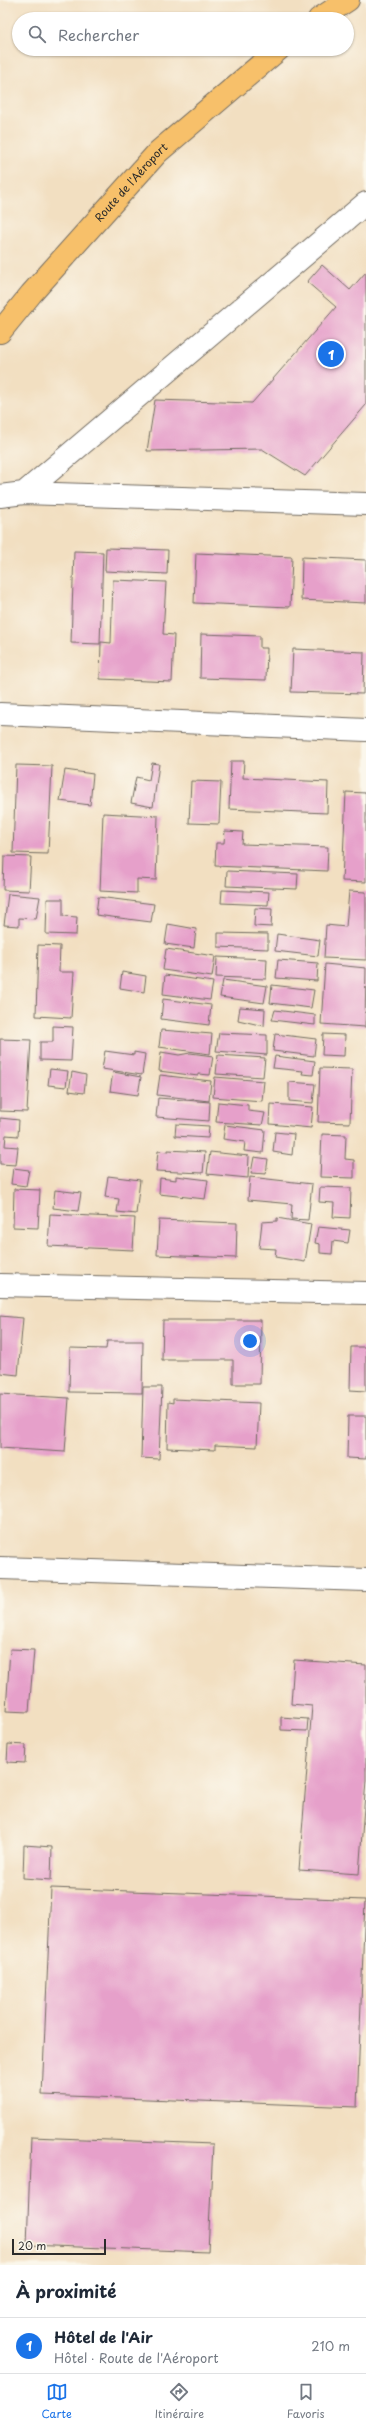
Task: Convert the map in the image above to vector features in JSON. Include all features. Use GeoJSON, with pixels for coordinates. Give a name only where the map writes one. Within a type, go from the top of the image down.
{"type":"FeatureCollection","features":[{"type":"Feature","properties":{"kind":"main road"},"geometry":{"type":"LineString","coordinates":[[330,12],[348,0]]}},
{"type":"Feature","properties":{"kind":"main road","name":"Route de l'Aéroport"},"geometry":{"type":"LineString","coordinates":[[0,332],[31,294],[158,152],[271,56]]}},
{"type":"Feature","properties":{"kind":"street"},"geometry":{"type":"LineString","coordinates":[[24,493],[366,203]]}},
{"type":"Feature","properties":{"kind":"street"},"geometry":{"type":"LineString","coordinates":[[0,496],[24,493],[366,504]]}},
{"type":"Feature","properties":{"kind":"street"},"geometry":{"type":"LineString","coordinates":[[0,714],[366,730]]}},
{"type":"Feature","properties":{"kind":"street"},"geometry":{"type":"LineString","coordinates":[[0,1285],[366,1293]]}},
{"type":"Feature","properties":{"kind":"street"},"geometry":{"type":"LineString","coordinates":[[0,1568],[366,1580]]}},
{"type":"Feature","properties":{"kind":"building"},"geometry":{"type":"Polygon","coordinates":[[[322,265],[350,290],[366,272],[366,405],[305,476],[262,449],[147,451],[155,400],[252,403],[336,307],[307,282],[322,265]]]}},
{"type":"Feature","properties":{"kind":"building"},"geometry":{"type":"Polygon","coordinates":[[[106,548],[168,550],[167,574],[105,571],[106,548]]]}},
{"type":"Feature","properties":{"kind":"building"},"geometry":{"type":"Polygon","coordinates":[[[74,551],[103,552],[100,644],[71,643],[74,551]]]}},
{"type":"Feature","properties":{"kind":"building"},"geometry":{"type":"Polygon","coordinates":[[[196,553],[292,557],[290,607],[194,603],[196,553]]]}},
{"type":"Feature","properties":{"kind":"building"},"geometry":{"type":"Polygon","coordinates":[[[302,557],[366,560],[366,603],[301,600],[302,557]]]}},
{"type":"Feature","properties":{"kind":"building"},"geometry":{"type":"Polygon","coordinates":[[[113,580],[166,582],[163,634],[174,635],[172,682],[100,679],[101,642],[111,643],[113,580]]]}},
{"type":"Feature","properties":{"kind":"building"},"geometry":{"type":"Polygon","coordinates":[[[201,634],[260,636],[260,648],[267,648],[266,680],[200,678],[201,634]]]}},
{"type":"Feature","properties":{"kind":"building"},"geometry":{"type":"Polygon","coordinates":[[[293,649],[364,652],[363,694],[291,692],[293,649]]]}},
{"type":"Feature","properties":{"kind":"building"},"geometry":{"type":"Polygon","coordinates":[[[231,761],[244,761],[243,778],[328,782],[327,813],[229,809],[231,761]]]}},
{"type":"Feature","properties":{"kind":"building"},"geometry":{"type":"Polygon","coordinates":[[[152,763],[159,764],[153,807],[131,803],[136,777],[149,780],[152,763]]]}},
{"type":"Feature","properties":{"kind":"building"},"geometry":{"type":"Polygon","coordinates":[[[16,765],[52,766],[48,854],[13,853],[16,765]]]}},
{"type":"Feature","properties":{"kind":"building"},"geometry":{"type":"Polygon","coordinates":[[[65,770],[93,774],[90,805],[60,801],[65,770]]]}},
{"type":"Feature","properties":{"kind":"building"},"geometry":{"type":"Polygon","coordinates":[[[191,781],[221,782],[219,824],[189,823],[191,781]]]}},
{"type":"Feature","properties":{"kind":"building"},"geometry":{"type":"Polygon","coordinates":[[[346,792],[366,793],[366,882],[342,881],[346,792]]]}},
{"type":"Feature","properties":{"kind":"building"},"geometry":{"type":"Polygon","coordinates":[[[103,813],[158,816],[156,880],[137,879],[137,893],[100,891],[103,813]]]}},
{"type":"Feature","properties":{"kind":"building"},"geometry":{"type":"Polygon","coordinates":[[[225,831],[243,832],[242,844],[328,847],[327,871],[215,866],[216,843],[224,843],[225,831]]]}},
{"type":"Feature","properties":{"kind":"building"},"geometry":{"type":"Polygon","coordinates":[[[4,856],[31,857],[29,891],[3,890],[4,856]]]}},
{"type":"Feature","properties":{"kind":"building"},"geometry":{"type":"Polygon","coordinates":[[[227,871],[298,874],[297,889],[226,886],[227,871]]]}},
{"type":"Feature","properties":{"kind":"building"},"geometry":{"type":"Polygon","coordinates":[[[222,890],[269,892],[268,905],[221,903],[222,890]]]}},
{"type":"Feature","properties":{"kind":"building"},"geometry":{"type":"Polygon","coordinates":[[[349,891],[366,892],[366,960],[324,958],[326,925],[346,927],[349,891]]]}},
{"type":"Feature","properties":{"kind":"building"},"geometry":{"type":"Polygon","coordinates":[[[8,894],[40,897],[36,919],[19,918],[19,926],[4,925],[8,894]]]}},
{"type":"Feature","properties":{"kind":"building"},"geometry":{"type":"Polygon","coordinates":[[[98,897],[154,904],[151,922],[96,915],[98,897]]]}},
{"type":"Feature","properties":{"kind":"building"},"geometry":{"type":"Polygon","coordinates":[[[47,899],[63,899],[63,916],[77,917],[76,935],[46,934],[47,899]]]}},
{"type":"Feature","properties":{"kind":"building"},"geometry":{"type":"Polygon","coordinates":[[[255,908],[272,909],[271,927],[254,926],[255,908]]]}},
{"type":"Feature","properties":{"kind":"building"},"geometry":{"type":"Polygon","coordinates":[[[168,924],[196,929],[194,948],[165,944],[168,924]]]}},
{"type":"Feature","properties":{"kind":"building"},"geometry":{"type":"Polygon","coordinates":[[[218,933],[268,934],[268,949],[218,947],[218,933]]]}},
{"type":"Feature","properties":{"kind":"building"},"geometry":{"type":"Polygon","coordinates":[[[277,934],[320,940],[318,956],[275,951],[277,934]]]}},
{"type":"Feature","properties":{"kind":"building"},"geometry":{"type":"Polygon","coordinates":[[[38,945],[60,946],[59,972],[74,972],[71,1018],[36,1016],[38,945]]]}},
{"type":"Feature","properties":{"kind":"building"},"geometry":{"type":"Polygon","coordinates":[[[166,949],[215,956],[212,977],[163,970],[166,949]]]}},
{"type":"Feature","properties":{"kind":"building"},"geometry":{"type":"Polygon","coordinates":[[[217,957],[267,959],[266,979],[216,977],[217,957]]]}},
{"type":"Feature","properties":{"kind":"building"},"geometry":{"type":"Polygon","coordinates":[[[278,960],[318,963],[317,981],[276,978],[278,960]]]}},
{"type":"Feature","properties":{"kind":"building"},"geometry":{"type":"Polygon","coordinates":[[[325,964],[366,968],[365,1027],[321,1024],[325,964]]]}},
{"type":"Feature","properties":{"kind":"building"},"geometry":{"type":"Polygon","coordinates":[[[122,972],[146,976],[144,992],[120,988],[122,972]]]}},
{"type":"Feature","properties":{"kind":"building"},"geometry":{"type":"Polygon","coordinates":[[[165,975],[213,982],[210,1000],[163,994],[165,975]]]}},
{"type":"Feature","properties":{"kind":"building"},"geometry":{"type":"Polygon","coordinates":[[[223,980],[267,986],[264,1003],[220,997],[223,980]]]}},
{"type":"Feature","properties":{"kind":"building"},"geometry":{"type":"Polygon","coordinates":[[[272,985],[314,990],[311,1008],[270,1003],[272,985]]]}},
{"type":"Feature","properties":{"kind":"building"},"geometry":{"type":"Polygon","coordinates":[[[163,999],[211,1005],[209,1025],[161,1019],[163,999]]]}},
{"type":"Feature","properties":{"kind":"building"},"geometry":{"type":"Polygon","coordinates":[[[240,1007],[265,1009],[264,1026],[238,1020],[240,1007]]]}},
{"type":"Feature","properties":{"kind":"building"},"geometry":{"type":"Polygon","coordinates":[[[275,1010],[315,1015],[315,1025],[272,1020],[275,1010]]]}},
{"type":"Feature","properties":{"kind":"building"},"geometry":{"type":"Polygon","coordinates":[[[53,1026],[73,1027],[71,1061],[40,1060],[40,1042],[53,1042],[53,1026]]]}},
{"type":"Feature","properties":{"kind":"building"},"geometry":{"type":"Polygon","coordinates":[[[161,1030],[212,1034],[210,1054],[159,1047],[161,1030]]]}},
{"type":"Feature","properties":{"kind":"building"},"geometry":{"type":"Polygon","coordinates":[[[219,1033],[267,1035],[267,1055],[216,1051],[219,1033]]]}},
{"type":"Feature","properties":{"kind":"building"},"geometry":{"type":"Polygon","coordinates":[[[275,1034],[316,1039],[314,1056],[273,1051],[275,1034]]]}},
{"type":"Feature","properties":{"kind":"building"},"geometry":{"type":"Polygon","coordinates":[[[323,1034],[345,1035],[344,1056],[322,1055],[323,1034]]]}},
{"type":"Feature","properties":{"kind":"building"},"geometry":{"type":"Polygon","coordinates":[[[0,1039],[31,1040],[27,1112],[0,1111],[0,1039]]]}},
{"type":"Feature","properties":{"kind":"building"},"geometry":{"type":"Polygon","coordinates":[[[105,1051],[134,1055],[134,1052],[145,1054],[142,1075],[102,1069],[105,1051]]]}},
{"type":"Feature","properties":{"kind":"building"},"geometry":{"type":"Polygon","coordinates":[[[161,1052],[179,1055],[190,1053],[213,1056],[210,1075],[198,1074],[198,1076],[159,1071],[161,1052]]]}},
{"type":"Feature","properties":{"kind":"building"},"geometry":{"type":"Polygon","coordinates":[[[218,1055],[265,1058],[263,1077],[216,1074],[218,1055]]]}},
{"type":"Feature","properties":{"kind":"building"},"geometry":{"type":"Polygon","coordinates":[[[275,1056],[315,1061],[313,1075],[302,1074],[303,1071],[273,1068],[275,1056]]]}},
{"type":"Feature","properties":{"kind":"building"},"geometry":{"type":"Polygon","coordinates":[[[320,1068],[352,1069],[350,1123],[318,1122],[320,1068]]]}},
{"type":"Feature","properties":{"kind":"building"},"geometry":{"type":"Polygon","coordinates":[[[50,1069],[68,1071],[66,1087],[48,1085],[50,1069]]]}},
{"type":"Feature","properties":{"kind":"building"},"geometry":{"type":"Polygon","coordinates":[[[72,1072],[86,1075],[84,1093],[69,1091],[72,1072]]]}},
{"type":"Feature","properties":{"kind":"building"},"geometry":{"type":"Polygon","coordinates":[[[113,1072],[141,1077],[138,1095],[110,1091],[113,1072]]]}},
{"type":"Feature","properties":{"kind":"building"},"geometry":{"type":"Polygon","coordinates":[[[160,1075],[211,1081],[209,1101],[157,1095],[160,1075]]]}},
{"type":"Feature","properties":{"kind":"building"},"geometry":{"type":"Polygon","coordinates":[[[215,1077],[264,1081],[262,1101],[213,1097],[215,1077]]]}},
{"type":"Feature","properties":{"kind":"building"},"geometry":{"type":"Polygon","coordinates":[[[289,1082],[315,1084],[313,1103],[289,1101],[289,1082]]]}},
{"type":"Feature","properties":{"kind":"building"},"geometry":{"type":"Polygon","coordinates":[[[158,1098],[210,1102],[209,1121],[156,1117],[158,1098]]]}},
{"type":"Feature","properties":{"kind":"building"},"geometry":{"type":"Polygon","coordinates":[[[218,1102],[248,1105],[248,1111],[265,1113],[262,1125],[216,1122],[218,1102]]]}},
{"type":"Feature","properties":{"kind":"building"},"geometry":{"type":"Polygon","coordinates":[[[271,1104],[313,1107],[311,1128],[270,1124],[271,1104]]]}},
{"type":"Feature","properties":{"kind":"building"},"geometry":{"type":"Polygon","coordinates":[[[0,1118],[19,1120],[18,1136],[6,1135],[5,1146],[18,1147],[16,1165],[0,1164],[0,1118]]]}},
{"type":"Feature","properties":{"kind":"building"},"geometry":{"type":"Polygon","coordinates":[[[176,1124],[209,1126],[208,1138],[175,1136],[176,1124]]]}},
{"type":"Feature","properties":{"kind":"building"},"geometry":{"type":"Polygon","coordinates":[[[225,1125],[265,1130],[263,1153],[244,1151],[245,1142],[223,1139],[225,1125]]]}},
{"type":"Feature","properties":{"kind":"building"},"geometry":{"type":"Polygon","coordinates":[[[275,1132],[294,1134],[292,1155],[273,1152],[275,1132]]]}},
{"type":"Feature","properties":{"kind":"building"},"geometry":{"type":"Polygon","coordinates":[[[322,1134],[346,1135],[345,1159],[354,1160],[354,1178],[320,1177],[322,1134]]]}},
{"type":"Feature","properties":{"kind":"building"},"geometry":{"type":"Polygon","coordinates":[[[168,1150],[205,1152],[203,1173],[156,1171],[158,1151],[168,1152],[168,1150]]]}},
{"type":"Feature","properties":{"kind":"building"},"geometry":{"type":"Polygon","coordinates":[[[210,1152],[249,1156],[248,1178],[207,1174],[210,1152]]]}},
{"type":"Feature","properties":{"kind":"building"},"geometry":{"type":"Polygon","coordinates":[[[254,1157],[268,1159],[266,1174],[251,1173],[254,1157]]]}},
{"type":"Feature","properties":{"kind":"building"},"geometry":{"type":"Polygon","coordinates":[[[13,1168],[29,1170],[26,1186],[11,1184],[13,1168]]]}},
{"type":"Feature","properties":{"kind":"building"},"geometry":{"type":"Polygon","coordinates":[[[108,1176],[140,1180],[136,1214],[117,1212],[119,1199],[105,1197],[108,1176]]]}},
{"type":"Feature","properties":{"kind":"building"},"geometry":{"type":"Polygon","coordinates":[[[176,1176],[208,1180],[205,1199],[159,1194],[160,1178],[176,1180],[176,1176]]]}},
{"type":"Feature","properties":{"kind":"building"},"geometry":{"type":"Polygon","coordinates":[[[250,1177],[312,1184],[308,1220],[291,1219],[292,1204],[248,1200],[250,1177]]]}},
{"type":"Feature","properties":{"kind":"building"},"geometry":{"type":"Polygon","coordinates":[[[320,1187],[351,1188],[350,1218],[333,1217],[334,1203],[319,1202],[320,1187]]]}},
{"type":"Feature","properties":{"kind":"building"},"geometry":{"type":"Polygon","coordinates":[[[14,1189],[40,1190],[38,1228],[13,1227],[14,1189]]]}},
{"type":"Feature","properties":{"kind":"building"},"geometry":{"type":"Polygon","coordinates":[[[55,1190],[81,1193],[78,1211],[53,1208],[55,1190]]]}},
{"type":"Feature","properties":{"kind":"building"},"geometry":{"type":"Polygon","coordinates":[[[50,1214],[135,1218],[133,1250],[48,1246],[50,1214]]]}},
{"type":"Feature","properties":{"kind":"building"},"geometry":{"type":"Polygon","coordinates":[[[277,1218],[311,1224],[305,1262],[275,1257],[276,1249],[259,1248],[262,1222],[277,1221],[277,1218]]]}},
{"type":"Feature","properties":{"kind":"building"},"geometry":{"type":"Polygon","coordinates":[[[159,1220],[237,1223],[236,1258],[157,1255],[159,1220]]]}},
{"type":"Feature","properties":{"kind":"building"},"geometry":{"type":"Polygon","coordinates":[[[318,1227],[350,1230],[348,1243],[333,1241],[332,1254],[320,1253],[320,1244],[315,1243],[318,1227]]]}},
{"type":"Feature","properties":{"kind":"building"},"geometry":{"type":"Polygon","coordinates":[[[0,1316],[23,1318],[18,1375],[0,1373],[0,1316]]]}},
{"type":"Feature","properties":{"kind":"building"},"geometry":{"type":"Polygon","coordinates":[[[163,1320],[261,1320],[260,1384],[233,1384],[233,1360],[162,1360],[163,1320]]]}},
{"type":"Feature","properties":{"kind":"building"},"geometry":{"type":"Polygon","coordinates":[[[107,1341],[143,1341],[142,1393],[69,1392],[70,1348],[106,1349],[107,1341]]]}},
{"type":"Feature","properties":{"kind":"building"},"geometry":{"type":"Polygon","coordinates":[[[351,1347],[366,1347],[366,1391],[350,1390],[351,1347]]]}},
{"type":"Feature","properties":{"kind":"building"},"geometry":{"type":"Polygon","coordinates":[[[143,1387],[162,1387],[159,1459],[141,1458],[143,1387]]]}},
{"type":"Feature","properties":{"kind":"building"},"geometry":{"type":"Polygon","coordinates":[[[0,1394],[69,1398],[65,1452],[0,1448],[0,1394]]]}},
{"type":"Feature","properties":{"kind":"building"},"geometry":{"type":"Polygon","coordinates":[[[173,1399],[259,1403],[257,1447],[215,1445],[215,1450],[167,1448],[168,1402],[173,1403],[173,1399]]]}},
{"type":"Feature","properties":{"kind":"building"},"geometry":{"type":"Polygon","coordinates":[[[348,1416],[366,1416],[366,1459],[347,1458],[348,1416]]]}},
{"type":"Feature","properties":{"kind":"building"},"geometry":{"type":"Polygon","coordinates":[[[10,1649],[34,1650],[29,1712],[6,1711],[10,1649]]]}},
{"type":"Feature","properties":{"kind":"building"},"geometry":{"type":"Polygon","coordinates":[[[294,1660],[366,1665],[366,1780],[359,1874],[299,1870],[312,1706],[291,1704],[294,1660]]]}},
{"type":"Feature","properties":{"kind":"building"},"geometry":{"type":"Polygon","coordinates":[[[281,1717],[308,1719],[307,1731],[281,1730],[281,1717]]]}},
{"type":"Feature","properties":{"kind":"building"},"geometry":{"type":"Polygon","coordinates":[[[8,1744],[26,1745],[25,1763],[7,1762],[8,1744]]]}},
{"type":"Feature","properties":{"kind":"building"},"geometry":{"type":"Polygon","coordinates":[[[24,1845],[52,1847],[51,1880],[23,1878],[24,1845]]]}},
{"type":"Feature","properties":{"kind":"building"},"geometry":{"type":"Polygon","coordinates":[[[51,1888],[365,1900],[357,2107],[42,2095],[51,1888]]]}},
{"type":"Feature","properties":{"kind":"building"},"geometry":{"type":"Polygon","coordinates":[[[31,2137],[213,2144],[208,2252],[27,2245],[31,2137]]]}},
{"type":"Feature","properties":{"kind":"place","name":"Hôtel de l'Air"},"geometry":{"type":"Point","coordinates":[331,354]}}]}
